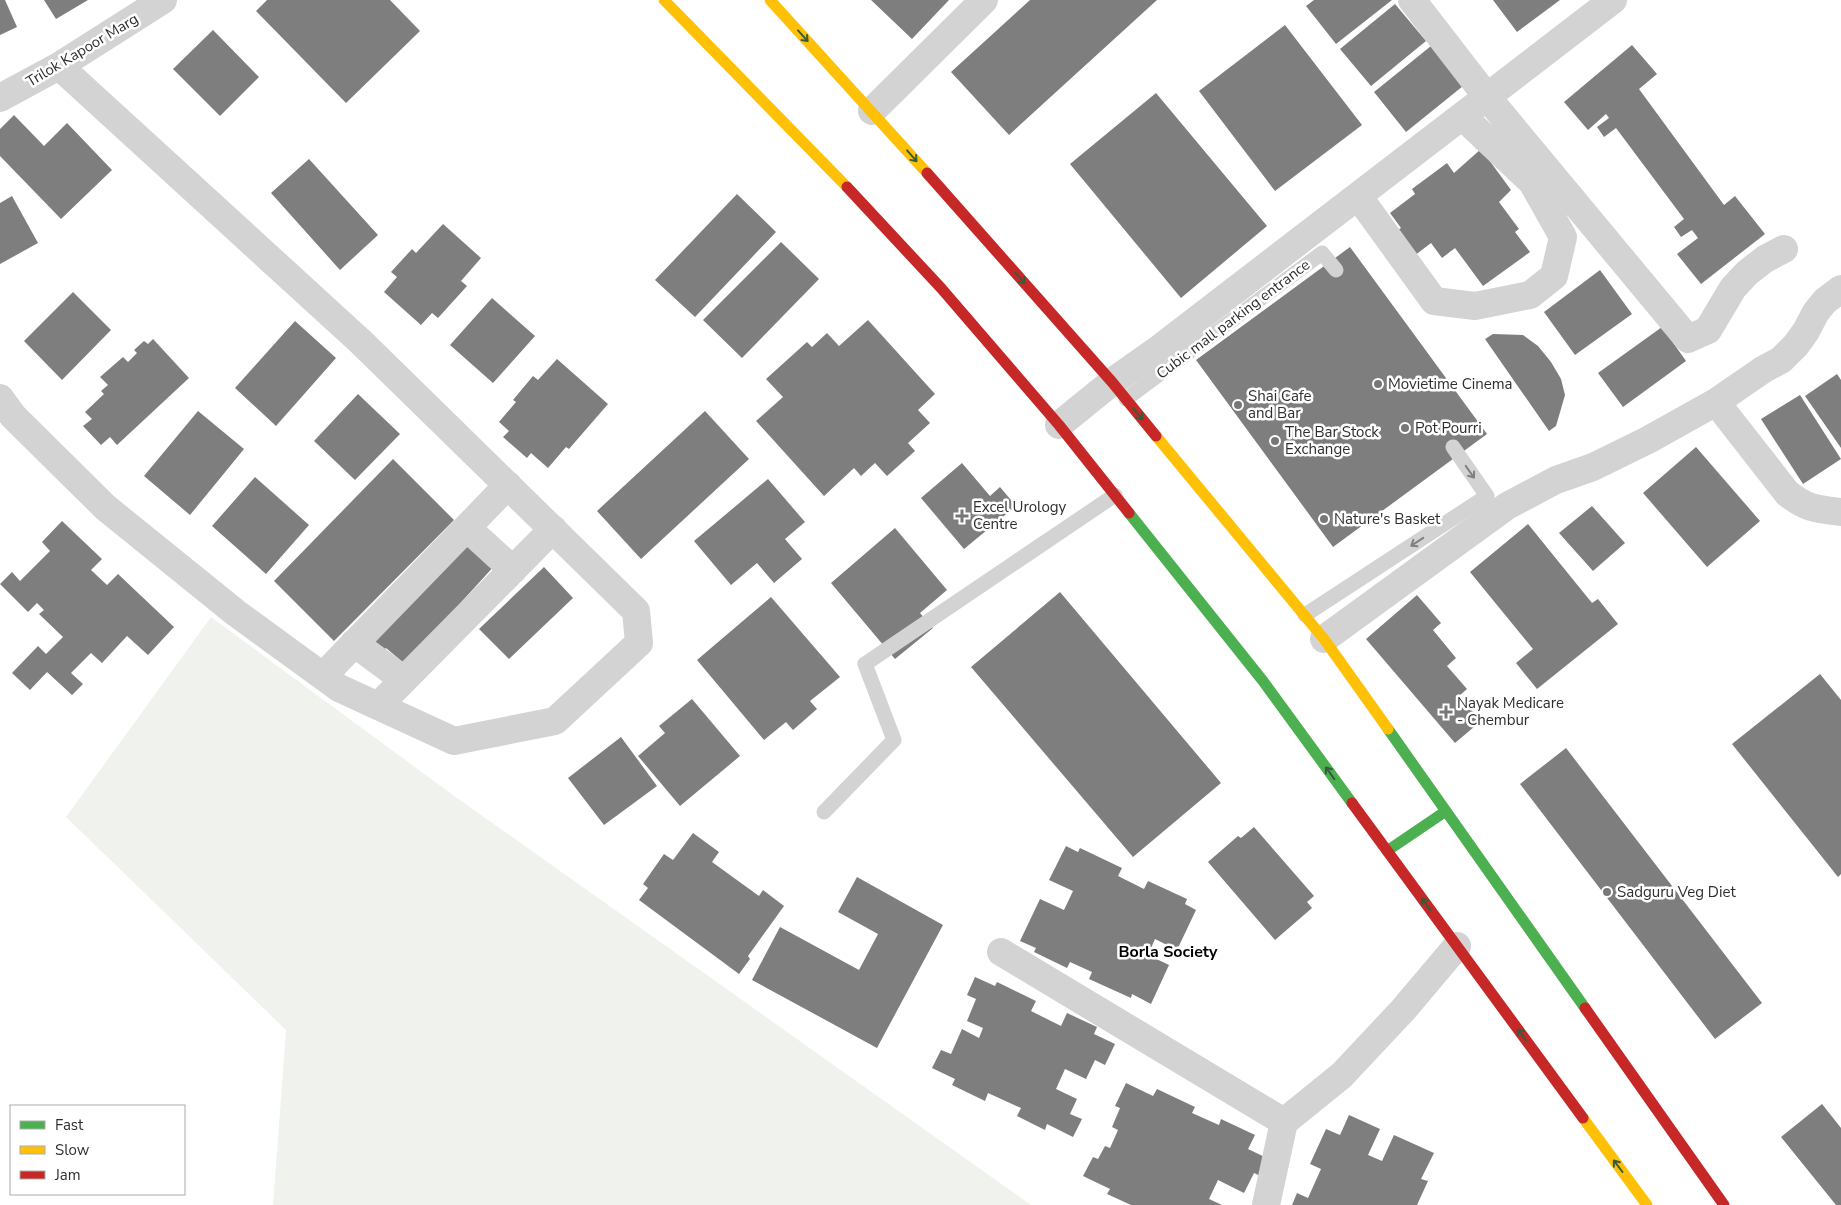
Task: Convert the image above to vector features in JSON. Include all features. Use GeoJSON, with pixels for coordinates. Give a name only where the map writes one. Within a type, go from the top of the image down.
{"type":"FeatureCollection","features":[{"type":"Feature","properties":{"kind":"main road"},"geometry":{"type":"LineString","coordinates":[[664,0],[833,172],[935,281],[1059,425],[1263,681],[1647,1205]]}},
{"type":"Feature","properties":{"kind":"main road"},"geometry":{"type":"LineString","coordinates":[[770,0],[872,111],[1119,390],[1305,615],[1324,639],[1724,1205]]}},
{"type":"Feature","properties":{"kind":"main road"},"geometry":{"type":"LineString","coordinates":[[1387,851],[1446,811]]}},
{"type":"Feature","properties":{"kind":"street","name":"Trilok Kapoor Marg"},"geometry":{"type":"LineString","coordinates":[[0,98],[58,66],[163,0]]}},
{"type":"Feature","properties":{"kind":"street"},"geometry":{"type":"LineString","coordinates":[[872,111],[984,0]]}},
{"type":"Feature","properties":{"kind":"street"},"geometry":{"type":"LineString","coordinates":[[1412,0],[1487,97],[1688,339],[1708,330],[1733,288],[1747,273],[1764,259],[1784,249]]}},
{"type":"Feature","properties":{"kind":"street"},"geometry":{"type":"LineString","coordinates":[[1059,425],[1119,390],[1164,345],[1612,0]]}},
{"type":"Feature","properties":{"kind":"street"},"geometry":{"type":"LineString","coordinates":[[0,398],[13,416],[105,507],[236,613],[339,688],[454,740],[555,720],[639,643],[636,611],[361,342],[58,66]]}},
{"type":"Feature","properties":{"kind":"street"},"geometry":{"type":"LineString","coordinates":[[1358,196],[1434,301],[1475,306],[1530,295],[1554,276],[1563,238],[1532,182],[1462,116]]}},
{"type":"Feature","properties":{"kind":"street"},"geometry":{"type":"LineString","coordinates":[[1324,639],[1507,506],[1556,480],[1593,467],[1648,440],[1716,402],[1764,369],[1781,360],[1796,345],[1825,301],[1841,289]]}},
{"type":"Feature","properties":{"kind":"street"},"geometry":{"type":"LineString","coordinates":[[1716,402],[1787,493],[1801,504],[1841,512]]}},
{"type":"Feature","properties":{"kind":"street"},"geometry":{"type":"LineString","coordinates":[[322,676],[508,485]]}},
{"type":"Feature","properties":{"kind":"street"},"geometry":{"type":"LineString","coordinates":[[467,528],[513,570]]}},
{"type":"Feature","properties":{"kind":"street"},"geometry":{"type":"LineString","coordinates":[[378,706],[553,529]]}},
{"type":"Feature","properties":{"kind":"street"},"geometry":{"type":"LineString","coordinates":[[354,643],[404,680]]}},
{"type":"Feature","properties":{"kind":"street"},"geometry":{"type":"LineString","coordinates":[[1266,1205],[1284,1122],[1342,1075],[1403,1010],[1457,946]]}},
{"type":"Feature","properties":{"kind":"street"},"geometry":{"type":"LineString","coordinates":[[1001,952],[1284,1122]]}},
{"type":"Feature","properties":{"kind":"lane","name":"Cubic mall parking entrance"},"geometry":{"type":"LineString","coordinates":[[1119,390],[1322,253],[1336,270]]}},
{"type":"Feature","properties":{"kind":"lane"},"geometry":{"type":"LineString","coordinates":[[1305,615],[1487,496],[1453,447]]}},
{"type":"Feature","properties":{"kind":"lane"},"geometry":{"type":"LineString","coordinates":[[824,812],[894,740],[865,664],[1115,495]]}},
{"type":"Feature","properties":{"kind":"shaded area"},"geometry":{"type":"Polygon","coordinates":[[[211,617],[453,795],[1031,1205],[273,1205],[286,1030],[66,817],[211,617]]]}},
{"type":"Feature","properties":{"kind":"building"},"geometry":{"type":"Polygon","coordinates":[[[0,0],[5,0],[17,27],[0,35],[0,0]]]}},
{"type":"Feature","properties":{"kind":"building"},"geometry":{"type":"Polygon","coordinates":[[[44,0],[88,0],[56,19],[44,0]]]}},
{"type":"Feature","properties":{"kind":"building"},"geometry":{"type":"Polygon","coordinates":[[[267,0],[390,0],[420,31],[346,103],[256,11],[267,0]]]}},
{"type":"Feature","properties":{"kind":"building"},"geometry":{"type":"Polygon","coordinates":[[[871,0],[949,0],[912,39],[871,0]]]}},
{"type":"Feature","properties":{"kind":"building"},"geometry":{"type":"Polygon","coordinates":[[[1030,0],[1157,0],[1009,135],[951,72],[1030,0]]]}},
{"type":"Feature","properties":{"kind":"building"},"geometry":{"type":"Polygon","coordinates":[[[1314,0],[1392,0],[1336,44],[1306,6],[1314,0]]]}},
{"type":"Feature","properties":{"kind":"building"},"geometry":{"type":"Polygon","coordinates":[[[1493,0],[1560,0],[1517,32],[1493,0]]]}},
{"type":"Feature","properties":{"kind":"building"},"geometry":{"type":"Polygon","coordinates":[[[1395,4],[1426,41],[1371,86],[1340,49],[1395,4]]]}},
{"type":"Feature","properties":{"kind":"building"},"geometry":{"type":"Polygon","coordinates":[[[1285,25],[1362,125],[1275,191],[1199,91],[1285,25]]]}},
{"type":"Feature","properties":{"kind":"building"},"geometry":{"type":"Polygon","coordinates":[[[213,30],[259,77],[220,116],[173,69],[213,30]]]}},
{"type":"Feature","properties":{"kind":"building"},"geometry":{"type":"Polygon","coordinates":[[[1632,45],[1657,74],[1639,89],[1724,205],[1735,196],[1765,234],[1701,284],[1677,254],[1698,238],[1692,230],[1681,237],[1674,227],[1684,219],[1616,128],[1604,137],[1597,127],[1609,118],[1606,114],[1588,130],[1564,102],[1632,45]]]}},
{"type":"Feature","properties":{"kind":"building"},"geometry":{"type":"Polygon","coordinates":[[[1431,46],[1463,86],[1406,132],[1374,92],[1431,46]]]}},
{"type":"Feature","properties":{"kind":"building"},"geometry":{"type":"Polygon","coordinates":[[[1156,93],[1267,226],[1181,298],[1070,164],[1156,93]]]}},
{"type":"Feature","properties":{"kind":"building"},"geometry":{"type":"Polygon","coordinates":[[[14,115],[44,146],[67,123],[112,170],[61,219],[0,156],[0,129],[14,115]]]}},
{"type":"Feature","properties":{"kind":"building"},"geometry":{"type":"Polygon","coordinates":[[[1481,149],[1511,190],[1499,202],[1519,229],[1515,232],[1530,252],[1483,286],[1455,248],[1442,258],[1431,243],[1414,256],[1396,231],[1401,228],[1390,213],[1415,194],[1412,189],[1447,163],[1454,173],[1481,149]]]}},
{"type":"Feature","properties":{"kind":"building"},"geometry":{"type":"Polygon","coordinates":[[[309,159],[378,235],[340,270],[271,193],[309,159]]]}},
{"type":"Feature","properties":{"kind":"building"},"geometry":{"type":"Polygon","coordinates":[[[737,194],[776,232],[695,317],[655,280],[737,194]]]}},
{"type":"Feature","properties":{"kind":"building"},"geometry":{"type":"Polygon","coordinates":[[[12,196],[38,243],[0,264],[0,203],[12,196]]]}},
{"type":"Feature","properties":{"kind":"building"},"geometry":{"type":"Polygon","coordinates":[[[443,224],[481,258],[461,281],[467,286],[438,318],[432,313],[421,325],[384,292],[397,277],[391,272],[412,249],[416,253],[443,224]]]}},
{"type":"Feature","properties":{"kind":"building"},"geometry":{"type":"Polygon","coordinates":[[[781,242],[819,279],[742,358],[703,320],[781,242]]]}},
{"type":"Feature","properties":{"kind":"building"},"geometry":{"type":"Polygon","coordinates":[[[1350,247],[1487,434],[1333,547],[1196,360],[1350,247]]]}},
{"type":"Feature","properties":{"kind":"building"},"geometry":{"type":"Polygon","coordinates":[[[1600,270],[1632,314],[1575,355],[1544,312],[1600,270]]]}},
{"type":"Feature","properties":{"kind":"building"},"geometry":{"type":"Polygon","coordinates":[[[73,292],[111,330],[62,380],[24,341],[73,292]]]}},
{"type":"Feature","properties":{"kind":"building"},"geometry":{"type":"Polygon","coordinates":[[[492,298],[535,336],[493,383],[450,345],[492,298]]]}},
{"type":"Feature","properties":{"kind":"building"},"geometry":{"type":"Polygon","coordinates":[[[868,320],[935,394],[918,410],[930,423],[908,443],[915,451],[887,476],[875,463],[861,476],[854,468],[824,496],[756,421],[783,397],[766,379],[807,342],[812,347],[827,333],[839,346],[868,320]]]}},
{"type":"Feature","properties":{"kind":"building"},"geometry":{"type":"Polygon","coordinates":[[[295,321],[336,358],[276,426],[235,388],[295,321]]]}},
{"type":"Feature","properties":{"kind":"building"},"geometry":{"type":"Polygon","coordinates":[[[1662,327],[1686,361],[1623,407],[1598,373],[1662,327]]]}},
{"type":"Feature","properties":{"kind":"building"},"geometry":{"type":"Polygon","coordinates":[[[1493,334],[1523,335],[1538,346],[1551,362],[1561,379],[1565,395],[1556,426],[1549,431],[1485,339],[1493,334]]]}},
{"type":"Feature","properties":{"kind":"building"},"geometry":{"type":"Polygon","coordinates":[[[153,339],[189,378],[117,445],[110,437],[101,445],[83,426],[92,419],[85,412],[104,394],[101,391],[108,385],[100,377],[123,357],[128,362],[137,353],[134,350],[144,341],[148,344],[153,339]]]}},
{"type":"Feature","properties":{"kind":"building"},"geometry":{"type":"Polygon","coordinates":[[[557,359],[608,404],[569,449],[566,447],[548,468],[531,453],[527,458],[503,437],[509,431],[499,422],[516,402],[513,400],[533,376],[538,380],[557,359]]]}},
{"type":"Feature","properties":{"kind":"building"},"geometry":{"type":"Polygon","coordinates":[[[1837,374],[1841,380],[1841,448],[1805,396],[1837,374]]]}},
{"type":"Feature","properties":{"kind":"building"},"geometry":{"type":"Polygon","coordinates":[[[358,394],[400,434],[355,480],[314,441],[358,394]]]}},
{"type":"Feature","properties":{"kind":"building"},"geometry":{"type":"Polygon","coordinates":[[[1800,395],[1841,459],[1803,484],[1761,419],[1800,395]]]}},
{"type":"Feature","properties":{"kind":"building"},"geometry":{"type":"Polygon","coordinates":[[[198,411],[244,449],[190,515],[144,476],[198,411]]]}},
{"type":"Feature","properties":{"kind":"building"},"geometry":{"type":"Polygon","coordinates":[[[705,411],[749,459],[641,559],[597,511],[705,411]]]}},
{"type":"Feature","properties":{"kind":"building"},"geometry":{"type":"Polygon","coordinates":[[[1696,447],[1760,521],[1707,567],[1643,493],[1696,447]]]}},
{"type":"Feature","properties":{"kind":"building"},"geometry":{"type":"Polygon","coordinates":[[[393,459],[454,520],[334,641],[274,581],[393,459]]]}},
{"type":"Feature","properties":{"kind":"building"},"geometry":{"type":"Polygon","coordinates":[[[962,463],[990,496],[1000,487],[1016,506],[964,549],[921,498],[962,463]]]}},
{"type":"Feature","properties":{"kind":"building"},"geometry":{"type":"Polygon","coordinates":[[[255,477],[309,525],[266,574],[212,526],[255,477]]]}},
{"type":"Feature","properties":{"kind":"building"},"geometry":{"type":"Polygon","coordinates":[[[768,479],[805,522],[785,539],[802,559],[774,583],[757,563],[731,585],[694,541],[768,479]]]}},
{"type":"Feature","properties":{"kind":"building"},"geometry":{"type":"Polygon","coordinates":[[[1592,506],[1625,543],[1593,571],[1559,533],[1592,506]]]}},
{"type":"Feature","properties":{"kind":"building"},"geometry":{"type":"Polygon","coordinates":[[[62,521],[102,559],[91,570],[107,585],[118,574],[174,627],[148,655],[127,636],[102,663],[91,653],[71,673],[83,684],[72,695],[47,672],[30,690],[12,673],[38,646],[46,654],[63,637],[39,614],[44,610],[37,603],[28,612],[0,584],[12,572],[20,581],[50,551],[42,542],[62,521]]]}},
{"type":"Feature","properties":{"kind":"building"},"geometry":{"type":"Polygon","coordinates":[[[1528,524],[1592,603],[1598,599],[1618,624],[1537,689],[1516,663],[1533,649],[1470,572],[1528,524]]]}},
{"type":"Feature","properties":{"kind":"building"},"geometry":{"type":"Polygon","coordinates":[[[895,528],[947,590],[920,613],[933,628],[895,659],[831,583],[895,528]]]}},
{"type":"Feature","properties":{"kind":"building"},"geometry":{"type":"Polygon","coordinates":[[[468,535],[496,564],[405,664],[386,648],[376,658],[360,644],[468,535]]]}},
{"type":"Feature","properties":{"kind":"building"},"geometry":{"type":"Polygon","coordinates":[[[544,567],[573,598],[509,659],[479,629],[544,567]]]}},
{"type":"Feature","properties":{"kind":"building"},"geometry":{"type":"Polygon","coordinates":[[[1060,592],[1221,783],[1133,857],[971,667],[1060,592]]]}},
{"type":"Feature","properties":{"kind":"building"},"geometry":{"type":"Polygon","coordinates":[[[1417,595],[1441,623],[1433,630],[1456,658],[1447,666],[1467,689],[1459,696],[1481,721],[1455,743],[1366,639],[1417,595]]]}},
{"type":"Feature","properties":{"kind":"building"},"geometry":{"type":"Polygon","coordinates":[[[771,597],[840,677],[810,701],[817,709],[793,730],[786,722],[764,740],[697,660],[771,597]]]}},
{"type":"Feature","properties":{"kind":"building"},"geometry":{"type":"Polygon","coordinates":[[[1820,674],[1841,700],[1841,874],[1838,877],[1732,744],[1820,674]]]}},
{"type":"Feature","properties":{"kind":"building"},"geometry":{"type":"Polygon","coordinates":[[[692,699],[740,756],[680,806],[638,756],[665,733],[659,726],[692,699]]]}},
{"type":"Feature","properties":{"kind":"building"},"geometry":{"type":"Polygon","coordinates":[[[621,737],[657,786],[604,825],[568,778],[621,737]]]}},
{"type":"Feature","properties":{"kind":"building"},"geometry":{"type":"Polygon","coordinates":[[[1566,748],[1762,1003],[1715,1039],[1520,784],[1566,748]]]}},
{"type":"Feature","properties":{"kind":"building"},"geometry":{"type":"Polygon","coordinates":[[[1254,827],[1314,896],[1307,902],[1312,908],[1275,940],[1208,862],[1238,836],[1241,838],[1254,827]]]}},
{"type":"Feature","properties":{"kind":"building"},"geometry":{"type":"Polygon","coordinates":[[[693,833],[719,852],[712,862],[759,896],[763,890],[784,906],[748,956],[750,959],[739,974],[639,900],[648,888],[643,884],[664,854],[673,860],[693,833]]]}},
{"type":"Feature","properties":{"kind":"building"},"geometry":{"type":"Polygon","coordinates":[[[1066,846],[1078,852],[1080,848],[1122,868],[1118,876],[1144,889],[1148,881],[1187,899],[1185,904],[1196,910],[1177,950],[1155,939],[1148,955],[1169,965],[1151,1004],[1132,994],[1131,998],[1089,979],[1092,972],[1070,962],[1067,968],[1034,952],[1036,948],[1020,941],[1040,899],[1064,910],[1073,891],[1049,880],[1066,846]]]}},
{"type":"Feature","properties":{"kind":"building"},"geometry":{"type":"Polygon","coordinates":[[[857,877],[943,925],[877,1048],[752,980],[780,927],[859,970],[878,934],[838,912],[857,877]]]}},
{"type":"Feature","properties":{"kind":"building"},"geometry":{"type":"Polygon","coordinates":[[[975,977],[995,986],[997,982],[1036,1001],[1031,1011],[1061,1026],[1067,1013],[1097,1027],[1094,1034],[1115,1044],[1105,1065],[1095,1060],[1086,1079],[1065,1069],[1056,1089],[1077,1099],[1070,1114],[1082,1119],[1073,1137],[1047,1124],[1045,1130],[1017,1116],[1021,1108],[988,1093],[985,1101],[952,1085],[955,1079],[932,1068],[941,1050],[951,1054],[962,1029],[979,1038],[983,1028],[967,1021],[976,999],[967,995],[975,977]]]}},
{"type":"Feature","properties":{"kind":"building"},"geometry":{"type":"Polygon","coordinates":[[[1126,1083],[1153,1096],[1157,1089],[1195,1107],[1192,1113],[1219,1125],[1221,1119],[1255,1135],[1248,1149],[1273,1161],[1265,1178],[1254,1173],[1244,1193],[1218,1180],[1209,1199],[1222,1205],[1131,1205],[1107,1194],[1110,1189],[1083,1176],[1093,1157],[1098,1159],[1105,1146],[1110,1148],[1118,1130],[1112,1127],[1120,1108],[1115,1106],[1126,1083]]]}},
{"type":"Feature","properties":{"kind":"building"},"geometry":{"type":"Polygon","coordinates":[[[1822,1104],[1841,1128],[1841,1205],[1836,1205],[1781,1137],[1822,1104]]]}},
{"type":"Feature","properties":{"kind":"building"},"geometry":{"type":"Polygon","coordinates":[[[1349,1115],[1380,1129],[1368,1155],[1382,1161],[1394,1135],[1434,1153],[1421,1179],[1428,1181],[1417,1205],[1292,1205],[1297,1193],[1308,1198],[1321,1169],[1310,1164],[1326,1129],[1340,1135],[1349,1115]]]}},
{"type":"Feature","properties":{"kind":"traffic: fast"},"geometry":{"type":"LineString","coordinates":[[1129,513],[1263,681],[1352,803]]}},
{"type":"Feature","properties":{"kind":"traffic: fast"},"geometry":{"type":"LineString","coordinates":[[1388,729],[1585,1008]]}},
{"type":"Feature","properties":{"kind":"traffic: fast"},"geometry":{"type":"LineString","coordinates":[[1387,851],[1446,811]]}},
{"type":"Feature","properties":{"kind":"traffic: slow"},"geometry":{"type":"LineString","coordinates":[[664,0],[847,187]]}},
{"type":"Feature","properties":{"kind":"traffic: slow"},"geometry":{"type":"LineString","coordinates":[[770,0],[927,173]]}},
{"type":"Feature","properties":{"kind":"traffic: slow"},"geometry":{"type":"LineString","coordinates":[[1156,436],[1324,639],[1388,729]]}},
{"type":"Feature","properties":{"kind":"traffic: slow"},"geometry":{"type":"LineString","coordinates":[[1583,1118],[1647,1205]]}},
{"type":"Feature","properties":{"kind":"traffic: jam"},"geometry":{"type":"LineString","coordinates":[[927,173],[1112,382],[1156,436]]}},
{"type":"Feature","properties":{"kind":"traffic: jam"},"geometry":{"type":"LineString","coordinates":[[847,187],[941,288],[1059,425],[1129,513]]}},
{"type":"Feature","properties":{"kind":"traffic: jam"},"geometry":{"type":"LineString","coordinates":[[1352,803],[1583,1118]]}},
{"type":"Feature","properties":{"kind":"traffic: jam"},"geometry":{"type":"LineString","coordinates":[[1585,1008],[1724,1205]]}},
{"type":"Feature","properties":{"kind":"place","name":"Movietime Cinema"},"geometry":{"type":"Point","coordinates":[1378,384]}},
{"type":"Feature","properties":{"kind":"place","name":"Shai Cafe and Bar"},"geometry":{"type":"Point","coordinates":[1238,405]}},
{"type":"Feature","properties":{"kind":"place","name":"Pot Pourri"},"geometry":{"type":"Point","coordinates":[1405,428]}},
{"type":"Feature","properties":{"kind":"place","name":"The Bar Stock Exchange"},"geometry":{"type":"Point","coordinates":[1275,441]}},
{"type":"Feature","properties":{"kind":"place","name":"Excel Urology Centre"},"geometry":{"type":"Point","coordinates":[962,516]}},
{"type":"Feature","properties":{"kind":"place","name":"Nature's Basket"},"geometry":{"type":"Point","coordinates":[1324,519]}},
{"type":"Feature","properties":{"kind":"place","name":"Nayak Medicare - Chembur"},"geometry":{"type":"Point","coordinates":[1446,712]}},
{"type":"Feature","properties":{"kind":"place","name":"Sadguru Veg Diet"},"geometry":{"type":"Point","coordinates":[1607,892]}},
{"type":"Feature","properties":{"kind":"district","name":"Borla Society"},"geometry":{"type":"Point","coordinates":[1168,951]}}]}
